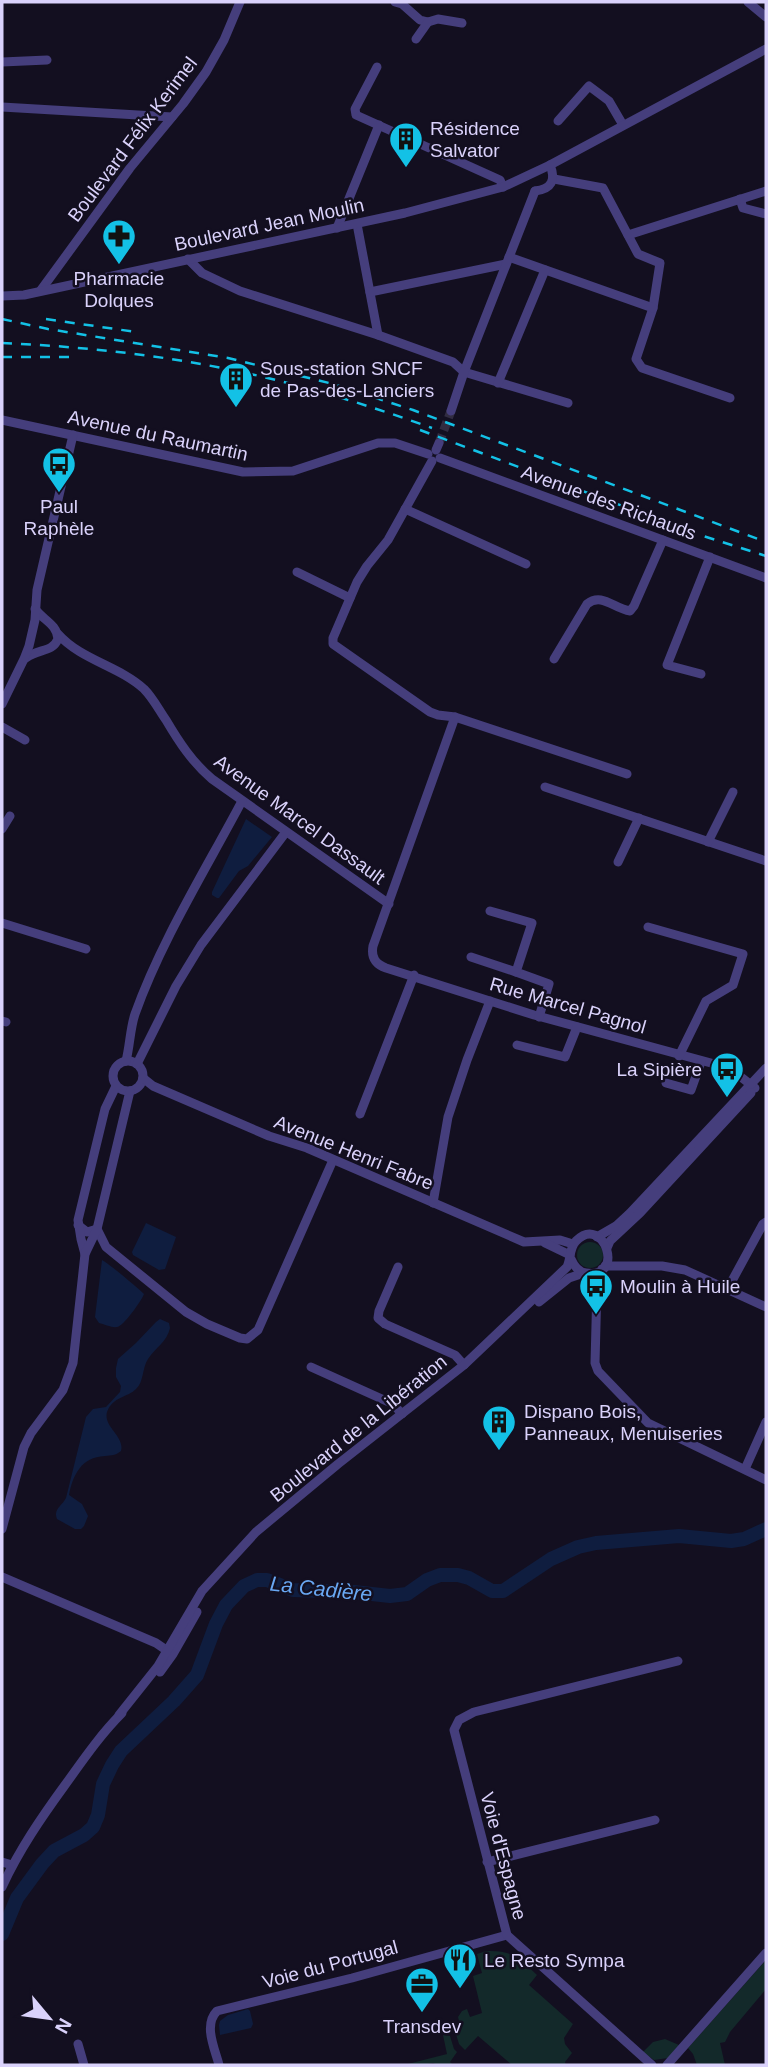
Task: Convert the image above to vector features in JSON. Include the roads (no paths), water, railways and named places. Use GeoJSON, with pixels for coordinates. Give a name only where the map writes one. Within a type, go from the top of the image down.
{"type":"FeatureCollection","features":[{"type":"Feature","properties":{"kind":"street","name":"Boulevard Félix Kerimel"},"geometry":{"type":"LineString","coordinates":[[41,290],[130,168],[206,72],[240,2]]}},
{"type":"Feature","properties":{"kind":"street"},"geometry":{"type":"LineString","coordinates":[[395,2],[402,4],[420,20],[428,22],[439,19],[462,23]]}},
{"type":"Feature","properties":{"kind":"street"},"geometry":{"type":"LineString","coordinates":[[748,2],[766,17]]}},
{"type":"Feature","properties":{"kind":"street"},"geometry":{"type":"LineString","coordinates":[[416,39],[428,22]]}},
{"type":"Feature","properties":{"kind":"street","name":"Boulevard Jean Moulin"},"geometry":{"type":"LineString","coordinates":[[2,296],[24,295],[337,228],[503,187],[550,165],[766,50]]}},
{"type":"Feature","properties":{"kind":"street"},"geometry":{"type":"LineString","coordinates":[[2,62],[47,60]]}},
{"type":"Feature","properties":{"kind":"street"},"geometry":{"type":"LineString","coordinates":[[377,67],[354,112],[356,115],[500,180],[503,187]]}},
{"type":"Feature","properties":{"kind":"street"},"geometry":{"type":"LineString","coordinates":[[558,121],[589,86],[609,101],[623,125]]}},
{"type":"Feature","properties":{"kind":"street"},"geometry":{"type":"LineString","coordinates":[[2,107],[172,117]]}},
{"type":"Feature","properties":{"kind":"street"},"geometry":{"type":"LineString","coordinates":[[337,228],[379,125]]}},
{"type":"Feature","properties":{"kind":"street"},"geometry":{"type":"LineString","coordinates":[[535,191],[547,188],[554,179],[550,165]]}},
{"type":"Feature","properties":{"kind":"street"},"geometry":{"type":"LineString","coordinates":[[524,178],[535,191]]}},
{"type":"Feature","properties":{"kind":"street"},"geometry":{"type":"LineString","coordinates":[[554,179],[603,188],[638,254],[660,263],[653,308],[636,359],[642,368],[730,398]]}},
{"type":"Feature","properties":{"kind":"street"},"geometry":{"type":"LineString","coordinates":[[451,411],[535,191]]}},
{"type":"Feature","properties":{"kind":"street"},"geometry":{"type":"LineString","coordinates":[[628,235],[766,191]]}},
{"type":"Feature","properties":{"kind":"street"},"geometry":{"type":"LineString","coordinates":[[740,199],[743,208],[766,214]]}},
{"type":"Feature","properties":{"kind":"street"},"geometry":{"type":"LineString","coordinates":[[357,223],[378,335]]}},
{"type":"Feature","properties":{"kind":"street"},"geometry":{"type":"LineString","coordinates":[[188,259],[202,273],[240,291],[453,362],[464,372],[568,403]]}},
{"type":"Feature","properties":{"kind":"street"},"geometry":{"type":"LineString","coordinates":[[370,292],[507,261],[545,270],[653,308]]}},
{"type":"Feature","properties":{"kind":"street"},"geometry":{"type":"LineString","coordinates":[[498,383],[545,270]]}},
{"type":"Feature","properties":{"kind":"street","name":"Avenue du Raumartin"},"geometry":{"type":"LineString","coordinates":[[2,420],[243,472],[293,471],[378,443],[395,443],[435,453]]}},
{"type":"Feature","properties":{"kind":"street"},"geometry":{"type":"LineString","coordinates":[[2,704],[24,659],[32,633],[37,590],[73,435]]}},
{"type":"Feature","properties":{"kind":"street"},"geometry":{"type":"LineString","coordinates":[[435,453],[388,540],[367,565],[333,638],[335,646],[430,712],[455,717],[627,774]]}},
{"type":"Feature","properties":{"kind":"street","name":"Avenue des Richauds"},"geometry":{"type":"LineString","coordinates":[[435,453],[766,578]]}},
{"type":"Feature","properties":{"kind":"street"},"geometry":{"type":"LineString","coordinates":[[405,509],[526,564]]}},
{"type":"Feature","properties":{"kind":"street"},"geometry":{"type":"LineString","coordinates":[[554,659],[591,600],[602,599],[630,611],[663,540]]}},
{"type":"Feature","properties":{"kind":"street"},"geometry":{"type":"LineString","coordinates":[[701,674],[667,665],[710,557]]}},
{"type":"Feature","properties":{"kind":"street"},"geometry":{"type":"LineString","coordinates":[[297,572],[350,598]]}},
{"type":"Feature","properties":{"kind":"street"},"geometry":{"type":"LineString","coordinates":[[24,659],[54,646],[58,634],[55,627],[35,608]]}},
{"type":"Feature","properties":{"kind":"street"},"geometry":{"type":"LineString","coordinates":[[41,650],[34,645],[32,633],[39,623],[47,622]]}},
{"type":"Feature","properties":{"kind":"street","name":"Avenue Marcel Dassault"},"geometry":{"type":"LineString","coordinates":[[58,634],[74,648],[143,688],[188,755],[212,779],[388,904]]}},
{"type":"Feature","properties":{"kind":"street","name":"Avenue Marcel Dassault"},"geometry":{"type":"LineString","coordinates":[[54,646],[74,648]]}},
{"type":"Feature","properties":{"kind":"street"},"geometry":{"type":"LineString","coordinates":[[388,904],[455,717]]}},
{"type":"Feature","properties":{"kind":"street"},"geometry":{"type":"LineString","coordinates":[[2,727],[25,740]]}},
{"type":"Feature","properties":{"kind":"street"},"geometry":{"type":"LineString","coordinates":[[545,787],[766,862]]}},
{"type":"Feature","properties":{"kind":"street"},"geometry":{"type":"LineString","coordinates":[[708,842],[733,792]]}},
{"type":"Feature","properties":{"kind":"street"},"geometry":{"type":"LineString","coordinates":[[125,1061],[128,1037],[154,967],[242,801]]}},
{"type":"Feature","properties":{"kind":"street"},"geometry":{"type":"LineString","coordinates":[[2,829],[10,816]]}},
{"type":"Feature","properties":{"kind":"street"},"geometry":{"type":"LineString","coordinates":[[618,862],[639,818]]}},
{"type":"Feature","properties":{"kind":"street"},"geometry":{"type":"LineString","coordinates":[[137,1064],[176,986],[201,945],[286,832]]}},
{"type":"Feature","properties":{"kind":"street","name":"Rue Marcel Pagnol"},"geometry":{"type":"LineString","coordinates":[[388,904],[373,946],[374,960],[382,966],[539,1017],[732,1070],[753,1086]]}},
{"type":"Feature","properties":{"kind":"street"},"geometry":{"type":"LineString","coordinates":[[490,911],[532,923],[516,972]]}},
{"type":"Feature","properties":{"kind":"street"},"geometry":{"type":"LineString","coordinates":[[2,923],[86,949]]}},
{"type":"Feature","properties":{"kind":"street"},"geometry":{"type":"LineString","coordinates":[[648,927],[743,954],[733,985],[706,1001],[679,1056]]}},
{"type":"Feature","properties":{"kind":"street"},"geometry":{"type":"LineString","coordinates":[[471,957],[549,984],[539,1017]]}},
{"type":"Feature","properties":{"kind":"street"},"geometry":{"type":"LineString","coordinates":[[360,1114],[414,975]]}},
{"type":"Feature","properties":{"kind":"street"},"geometry":{"type":"LineString","coordinates":[[433,1203],[448,1117],[490,1001]]}},
{"type":"Feature","properties":{"kind":"street"},"geometry":{"type":"LineString","coordinates":[[517,1045],[565,1057],[577,1027]]}},
{"type":"Feature","properties":{"kind":"street"},"geometry":{"type":"LineString","coordinates":[[2,1529],[24,1447],[31,1433],[63,1390],[73,1363],[85,1254],[97,1229],[137,1085],[141,1068],[125,1061],[117,1065],[113,1073],[120,1089],[137,1085]]}},
{"type":"Feature","properties":{"kind":"street"},"geometry":{"type":"LineString","coordinates":[[666,1083],[691,1090],[701,1062]]}},
{"type":"Feature","properties":{"kind":"street"},"geometry":{"type":"LineString","coordinates":[[766,1068],[753,1086],[628,1225],[610,1241],[597,1286],[595,1363],[598,1371],[648,1423],[766,1480]]}},
{"type":"Feature","properties":{"kind":"street"},"geometry":{"type":"LineString","coordinates":[[573,1244],[581,1237],[597,1237],[616,1226],[753,1086],[766,1076]]}},
{"type":"Feature","properties":{"kind":"street","name":"Avenue Henri Fabre"},"geometry":{"type":"LineString","coordinates":[[137,1085],[153,1086],[268,1136],[307,1148],[524,1242],[560,1240],[573,1244]]}},
{"type":"Feature","properties":{"kind":"street"},"geometry":{"type":"LineString","coordinates":[[85,1254],[78,1225],[105,1109],[117,1086]]}},
{"type":"Feature","properties":{"kind":"street"},"geometry":{"type":"LineString","coordinates":[[97,1229],[106,1247],[186,1312],[207,1324],[247,1339],[258,1330],[333,1160]]}},
{"type":"Feature","properties":{"kind":"street"},"geometry":{"type":"LineString","coordinates":[[727,1290],[766,1222]]}},
{"type":"Feature","properties":{"kind":"street"},"geometry":{"type":"LineString","coordinates":[[78,1225],[87,1232],[97,1229]]}},
{"type":"Feature","properties":{"kind":"street"},"geometry":{"type":"LineString","coordinates":[[597,1237],[607,1248]]}},
{"type":"Feature","properties":{"kind":"street","name":"Avenue Henri Fabre"},"geometry":{"type":"LineString","coordinates":[[543,1242],[570,1257]]}},
{"type":"Feature","properties":{"kind":"street","name":"Boulevard de la Libération"},"geometry":{"type":"LineString","coordinates":[[2,1887],[36,1826],[91,1749],[171,1652],[202,1591],[266,1523],[464,1365],[517,1316],[566,1267],[573,1244]]}},
{"type":"Feature","properties":{"kind":"street"},"geometry":{"type":"LineString","coordinates":[[570,1257],[575,1268],[587,1274],[597,1286]]}},
{"type":"Feature","properties":{"kind":"street"},"geometry":{"type":"LineString","coordinates":[[605,1265],[662,1266],[685,1270],[766,1307]]}},
{"type":"Feature","properties":{"kind":"street","name":"Boulevard de la Libération"},"geometry":{"type":"LineString","coordinates":[[517,1316],[569,1279],[605,1265]]}},
{"type":"Feature","properties":{"kind":"street"},"geometry":{"type":"LineString","coordinates":[[398,1267],[379,1311],[379,1318],[385,1324],[455,1355],[464,1365]]}},
{"type":"Feature","properties":{"kind":"street"},"geometry":{"type":"LineString","coordinates":[[311,1367],[393,1404],[402,1414]]}},
{"type":"Feature","properties":{"kind":"street"},"geometry":{"type":"LineString","coordinates":[[745,1469],[766,1422]]}},
{"type":"Feature","properties":{"kind":"street"},"geometry":{"type":"LineString","coordinates":[[2,1577],[156,1643],[171,1652]]}},
{"type":"Feature","properties":{"kind":"street","name":"Voie d'Espagne"},"geometry":{"type":"LineString","coordinates":[[652,2065],[507,1935],[454,1734],[459,1720],[474,1712],[678,1661]]}},
{"type":"Feature","properties":{"kind":"street"},"geometry":{"type":"LineString","coordinates":[[487,1862],[655,1820]]}},
{"type":"Feature","properties":{"kind":"street"},"geometry":{"type":"LineString","coordinates":[[2,1862],[12,1865]]}},
{"type":"Feature","properties":{"kind":"street","name":"Voie du Portugal"},"geometry":{"type":"LineString","coordinates":[[219,2065],[209,2023],[217,2011],[352,1978],[507,1935]]}},
{"type":"Feature","properties":{"kind":"street"},"geometry":{"type":"LineString","coordinates":[[667,2065],[766,1953]]}},
{"type":"Feature","properties":{"kind":"street"},"geometry":{"type":"LineString","coordinates":[[78,2044],[84,2065]]}},
{"type":"Feature","properties":{"kind":"water"},"geometry":{"type":"Polygon","coordinates":[[[246,819],[272,837],[217,898],[212,892],[246,819]]]}},
{"type":"Feature","properties":{"kind":"water"},"geometry":{"type":"Polygon","coordinates":[[[146,1223],[176,1237],[165,1269],[159,1270],[133,1255],[146,1223]]]}},
{"type":"Feature","properties":{"kind":"water"},"geometry":{"type":"Polygon","coordinates":[[[102,1260],[144,1294],[128,1318],[117,1327],[99,1323],[95,1317],[102,1260]]]}},
{"type":"Feature","properties":{"kind":"water"},"geometry":{"type":"Polygon","coordinates":[[[160,1319],[169,1323],[169,1333],[148,1359],[139,1386],[116,1400],[107,1412],[108,1422],[120,1441],[121,1451],[115,1455],[90,1460],[80,1468],[73,1481],[69,1495],[82,1504],[88,1516],[81,1529],[75,1529],[57,1519],[56,1513],[66,1498],[86,1417],[93,1409],[106,1407],[120,1392],[121,1386],[116,1377],[118,1359],[160,1319]]]}},
{"type":"Feature","properties":{"kind":"water"},"geometry":{"type":"Polygon","coordinates":[[[248,2009],[253,2024],[251,2028],[220,2035],[220,2021],[228,2015],[248,2009]]]}},
{"type":"Feature","properties":{"kind":"waterway","name":"La Cadière"},"geometry":{"type":"LineString","coordinates":[[2,1934],[17,1898],[42,1864],[54,1851],[93,1827],[98,1815],[103,1784],[112,1765],[121,1751],[174,1701],[197,1675],[226,1605],[244,1586],[257,1580],[267,1580],[293,1590],[390,1596],[407,1594],[427,1580],[440,1575],[458,1575],[492,1591],[503,1591],[551,1559],[578,1547],[679,1536],[731,1541],[744,1539],[766,1529]]}},
{"type":"Feature","properties":{"kind":"tunnel"},"geometry":{"type":"LineString","coordinates":[[439,443],[451,411]]}},
{"type":"Feature","properties":{"kind":"railway"},"geometry":{"type":"LineString","coordinates":[[2,319],[228,358],[333,384],[413,410],[766,542]]}},
{"type":"Feature","properties":{"kind":"railway"},"geometry":{"type":"LineString","coordinates":[[46,319],[136,332]]}},
{"type":"Feature","properties":{"kind":"railway"},"geometry":{"type":"LineString","coordinates":[[2,343],[72,347],[211,366],[319,391],[432,428]]}},
{"type":"Feature","properties":{"kind":"railway"},"geometry":{"type":"LineString","coordinates":[[2,357],[72,357]]}},
{"type":"Feature","properties":{"kind":"railway"},"geometry":{"type":"LineString","coordinates":[[420,430],[700,535],[766,556]]}},
{"type":"Feature","properties":{"kind":"place","name":"Résidence Salvator"},"geometry":{"type":"Point","coordinates":[406,169]}},
{"type":"Feature","properties":{"kind":"place","name":"Pharmacie Dolques"},"geometry":{"type":"Point","coordinates":[119,266]}},
{"type":"Feature","properties":{"kind":"place","name":"Sous-station SNCF de Pas-des-Lanciers"},"geometry":{"type":"Point","coordinates":[236,409]}},
{"type":"Feature","properties":{"kind":"place","name":"Paul Raphèle"},"geometry":{"type":"Point","coordinates":[59,494]}},
{"type":"Feature","properties":{"kind":"place","name":"La Sipière"},"geometry":{"type":"Point","coordinates":[727,1099]}},
{"type":"Feature","properties":{"kind":"place","name":"Moulin à Huile"},"geometry":{"type":"Point","coordinates":[596,1316]}},
{"type":"Feature","properties":{"kind":"place","name":"Dispano Bois, Panneaux, Menuiseries"},"geometry":{"type":"Point","coordinates":[499,1452]}},
{"type":"Feature","properties":{"kind":"place","name":"Le Resto Sympa"},"geometry":{"type":"Point","coordinates":[460,1990]}},
{"type":"Feature","properties":{"kind":"place","name":"Transdev"},"geometry":{"type":"Point","coordinates":[422,2014]}}]}
